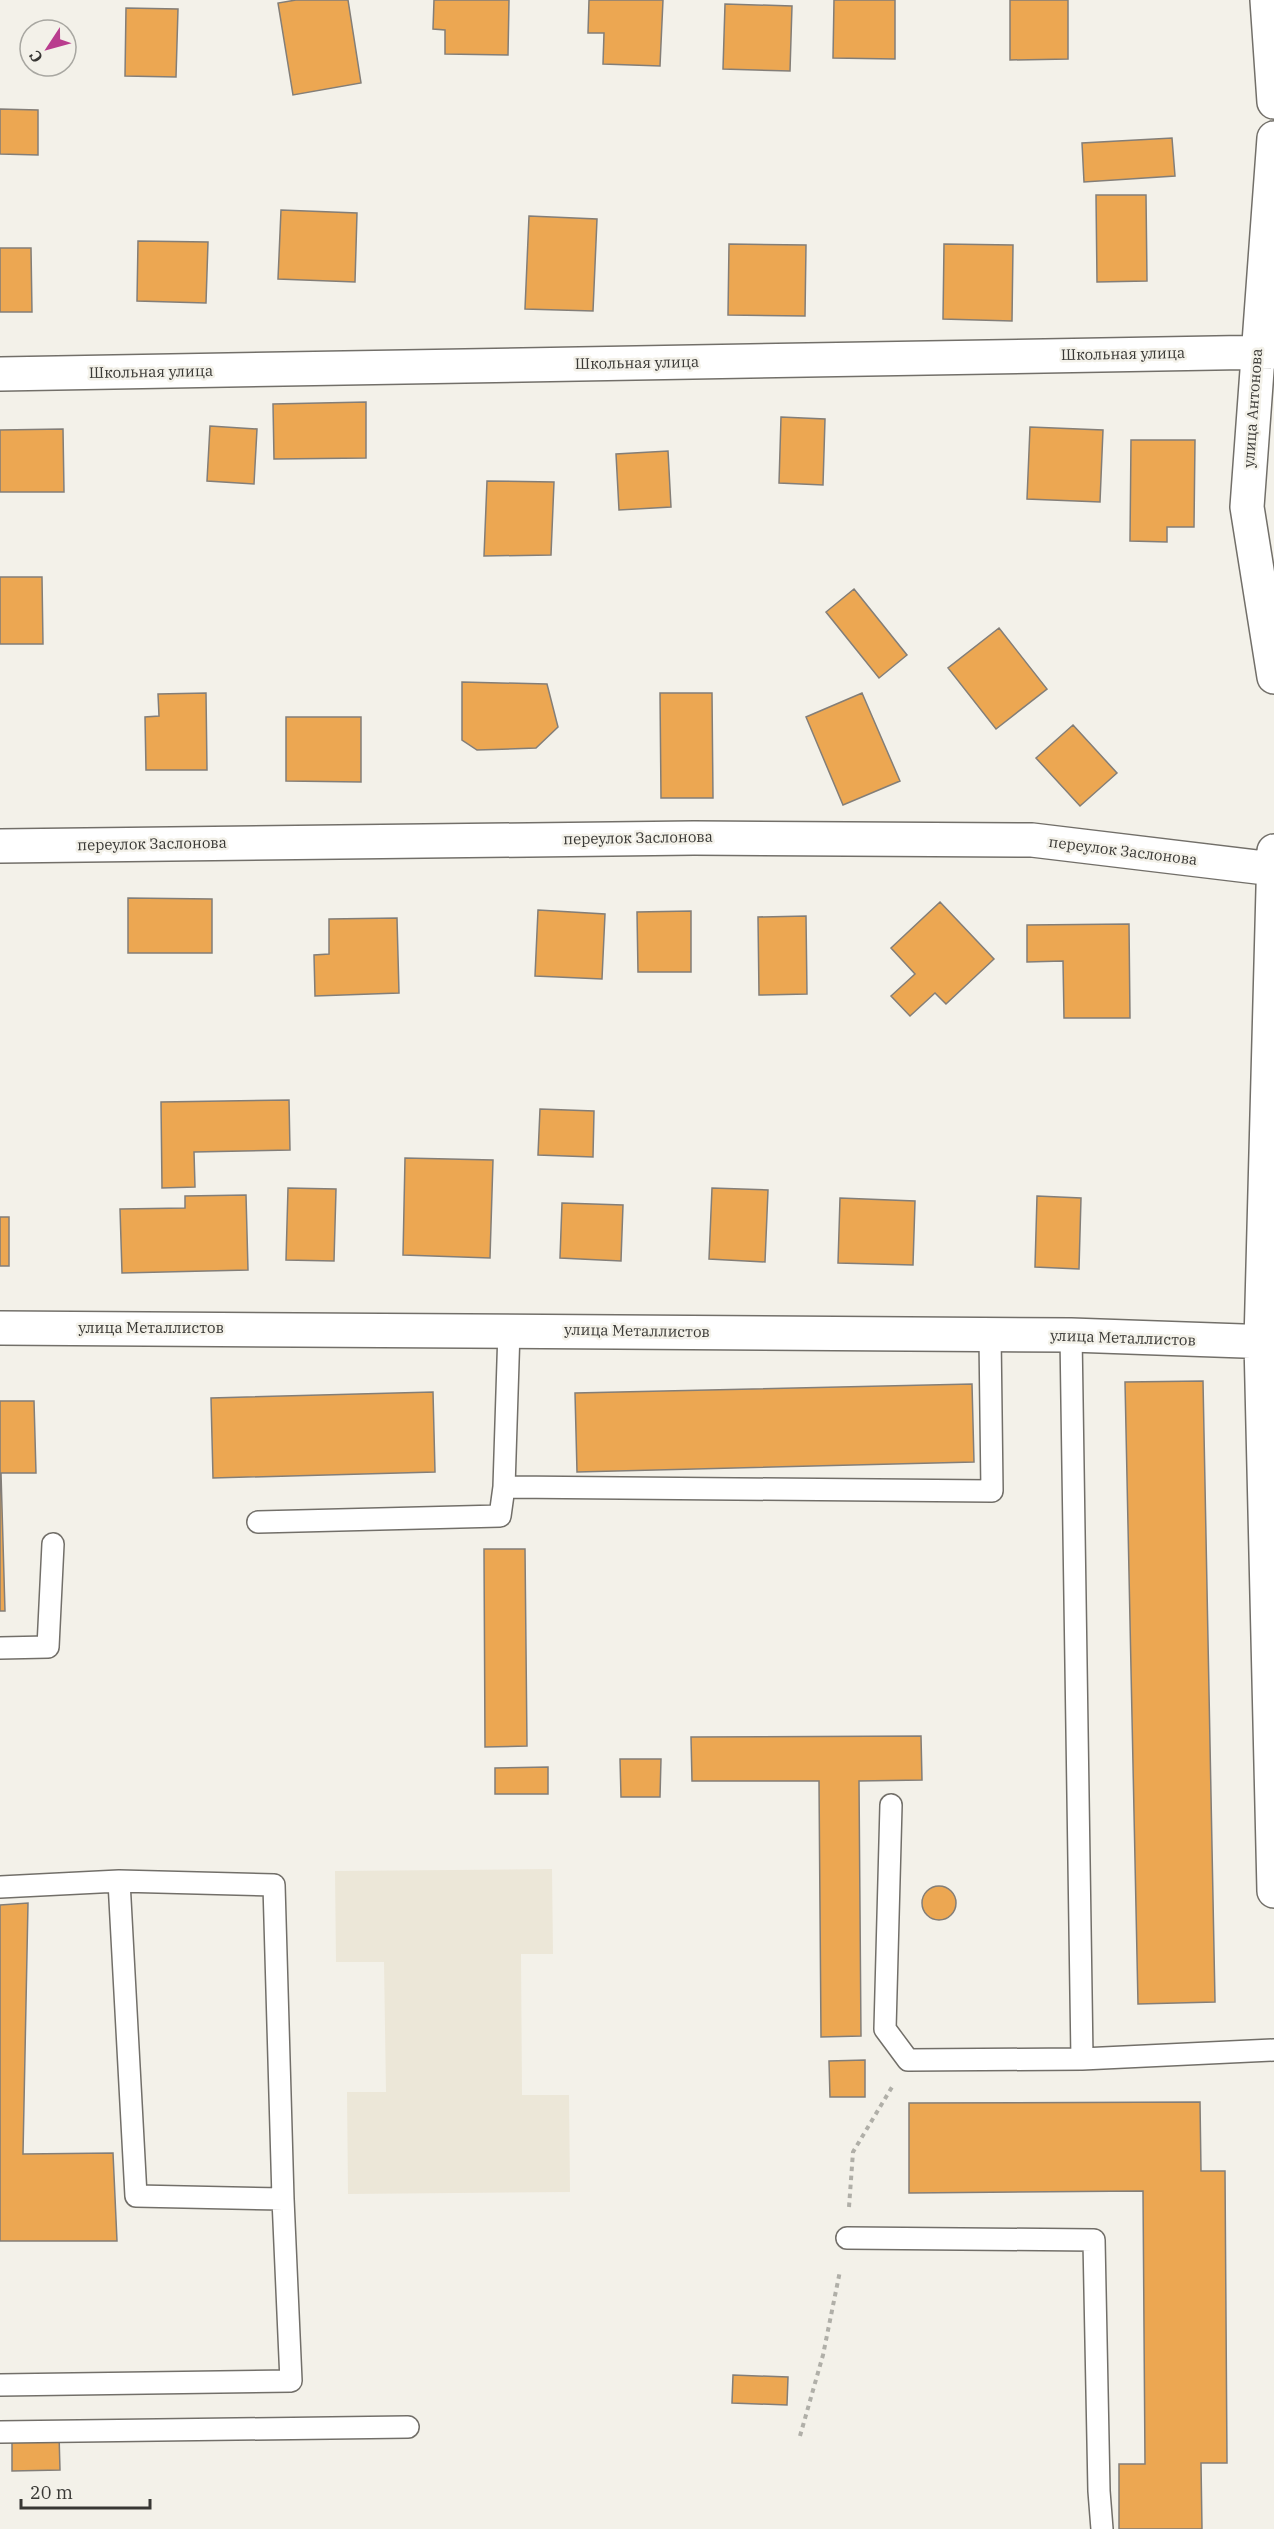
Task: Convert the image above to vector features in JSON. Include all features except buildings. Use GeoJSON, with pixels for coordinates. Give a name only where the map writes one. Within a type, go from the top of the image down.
{"type":"FeatureCollection","features":[{"type":"Feature","properties":{"kind":"street"},"geometry":{"type":"LineString","coordinates":[[1267,0],[1274,102]]}},
{"type":"Feature","properties":{"kind":"street","name":"улица Антонова"},"geometry":{"type":"LineString","coordinates":[[1274,138],[1265,352],[1247,507],[1274,677]]}},
{"type":"Feature","properties":{"kind":"street","name":"Школьная улица"},"geometry":{"type":"LineString","coordinates":[[0,374],[1265,352]]}},
{"type":"Feature","properties":{"kind":"street","name":"переулок Заслонова"},"geometry":{"type":"LineString","coordinates":[[0,846],[694,838],[1032,840],[1274,869]]}},
{"type":"Feature","properties":{"kind":"street"},"geometry":{"type":"LineString","coordinates":[[1274,851],[1267,1342],[1274,1891]]}},
{"type":"Feature","properties":{"kind":"street","name":"улица Металлистов"},"geometry":{"type":"LineString","coordinates":[[0,1328],[1071,1335],[1267,1342]]}},
{"type":"Feature","properties":{"kind":"lane"},"geometry":{"type":"LineString","coordinates":[[258,1522],[500,1516],[504,1487],[509,1330]]}},
{"type":"Feature","properties":{"kind":"lane"},"geometry":{"type":"LineString","coordinates":[[504,1487],[992,1491],[990,1335]]}},
{"type":"Feature","properties":{"kind":"lane"},"geometry":{"type":"LineString","coordinates":[[1071,1335],[1082,2059]]}},
{"type":"Feature","properties":{"kind":"lane"},"geometry":{"type":"LineString","coordinates":[[0,1648],[48,1647],[53,1544]]}},
{"type":"Feature","properties":{"kind":"lane"},"geometry":{"type":"LineString","coordinates":[[891,1805],[885,2029],[908,2060],[1082,2059],[1274,2050]]}},
{"type":"Feature","properties":{"kind":"lane"},"geometry":{"type":"LineString","coordinates":[[0,1887],[119,1881],[274,1885],[291,2381],[0,2385]]}},
{"type":"Feature","properties":{"kind":"lane"},"geometry":{"type":"LineString","coordinates":[[119,1881],[136,2196],[283,2199]]}},
{"type":"Feature","properties":{"kind":"lane"},"geometry":{"type":"LineString","coordinates":[[847,2238],[1094,2240],[1099,2491],[1102,2529]]}},
{"type":"Feature","properties":{"kind":"lane"},"geometry":{"type":"LineString","coordinates":[[0,2432],[408,2427]]}},
{"type":"Feature","properties":{"kind":"shaded area"},"geometry":{"type":"Polygon","coordinates":[[[552,1869],[553,1954],[521,1954],[522,2095],[569,2095],[570,2192],[348,2194],[347,2092],[386,2092],[384,1962],[336,1962],[335,1871],[552,1869]]]}}]}
